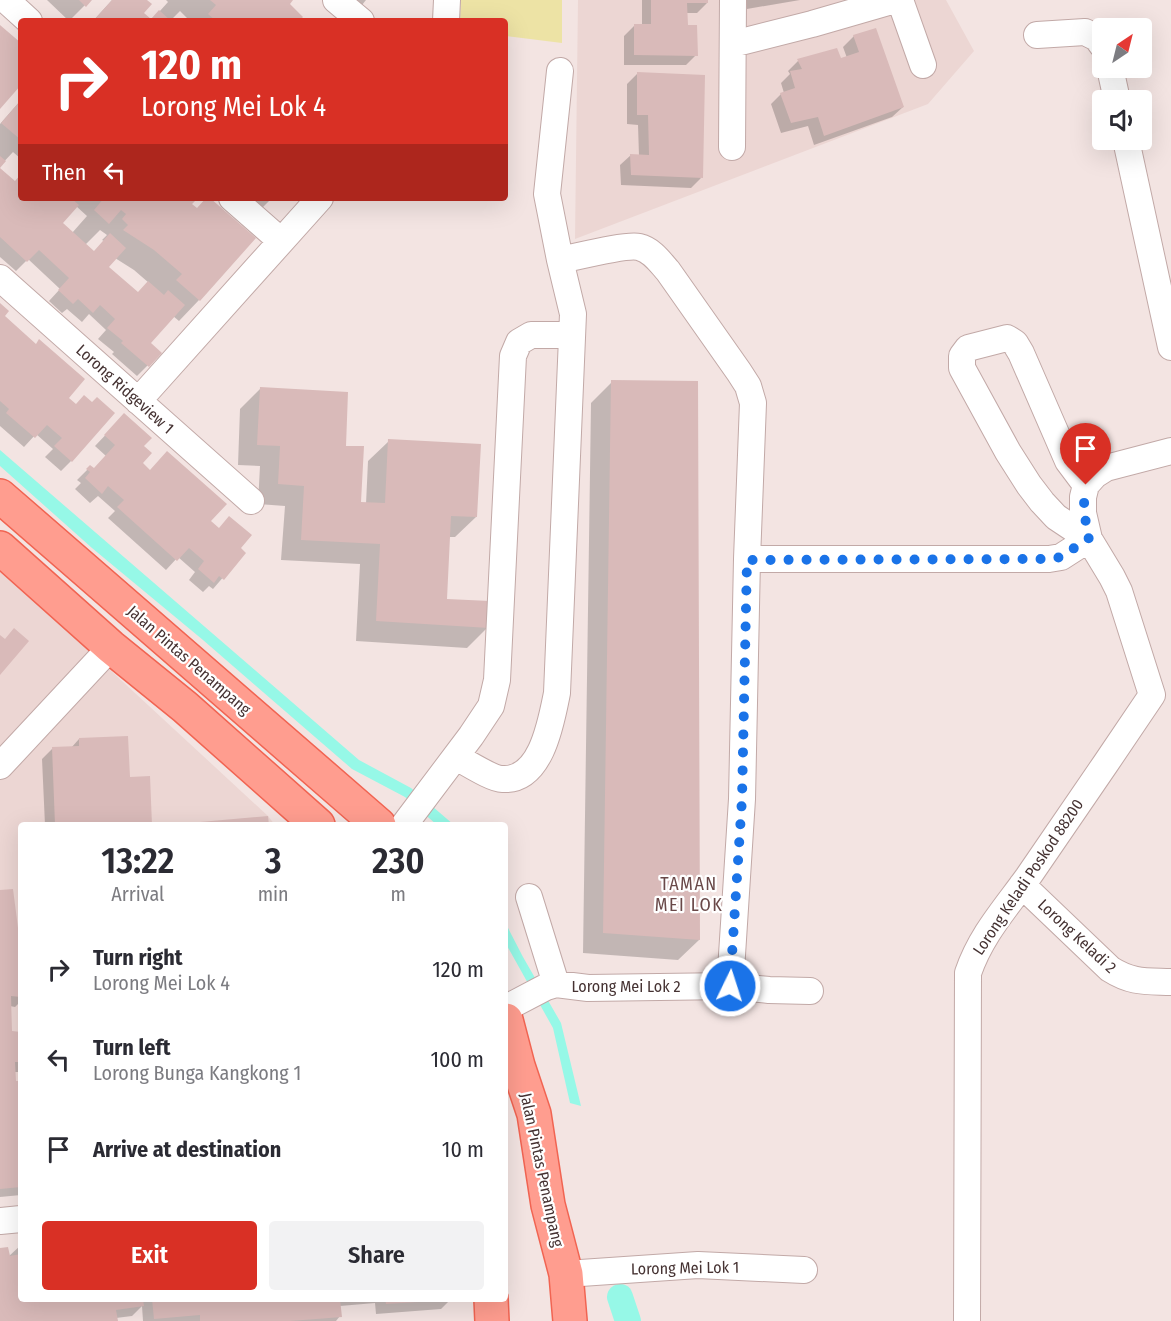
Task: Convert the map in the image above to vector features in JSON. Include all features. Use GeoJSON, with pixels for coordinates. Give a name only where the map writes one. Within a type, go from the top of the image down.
{"type":"FeatureCollection","features":[{"type":"Feature","properties":{"kind":"main road","name":"Jalan Pintas Penampang"},"geometry":{"type":"LineString","coordinates":[[0,496],[376,822]]}},
{"type":"Feature","properties":{"kind":"main road"},"geometry":{"type":"LineString","coordinates":[[0,548],[315,822]]}},
{"type":"Feature","properties":{"kind":"main road","name":"Jalan Pintas Penampang"},"geometry":{"type":"LineString","coordinates":[[508,1028],[534,1114],[548,1205],[566,1274],[570,1321]]}},
{"type":"Feature","properties":{"kind":"main road"},"geometry":{"type":"LineString","coordinates":[[492,1302],[492,1321]]}},
{"type":"Feature","properties":{"kind":"street"},"geometry":{"type":"LineString","coordinates":[[6,0],[27,18]]}},
{"type":"Feature","properties":{"kind":"street"},"geometry":{"type":"LineString","coordinates":[[336,0],[357,18]]}},
{"type":"Feature","properties":{"kind":"street"},"geometry":{"type":"LineString","coordinates":[[446,18],[447,0]]}},
{"type":"Feature","properties":{"kind":"street"},"geometry":{"type":"LineString","coordinates":[[732,147],[733,0]]}},
{"type":"Feature","properties":{"kind":"street"},"geometry":{"type":"LineString","coordinates":[[733,44],[895,0]]}},
{"type":"Feature","properties":{"kind":"street"},"geometry":{"type":"LineString","coordinates":[[900,0],[922,65]]}},
{"type":"Feature","properties":{"kind":"street"},"geometry":{"type":"LineString","coordinates":[[1037,35],[1085,32],[1092,36]]}},
{"type":"Feature","properties":{"kind":"street"},"geometry":{"type":"LineString","coordinates":[[456,757],[500,780],[519,778],[532,765],[542,748],[551,725],[557,693],[573,314],[547,194],[560,71]]}},
{"type":"Feature","properties":{"kind":"street"},"geometry":{"type":"LineString","coordinates":[[1128,150],[1171,347]]}},
{"type":"Feature","properties":{"kind":"street"},"geometry":{"type":"LineString","coordinates":[[235,201],[281,241]]}},
{"type":"Feature","properties":{"kind":"street"},"geometry":{"type":"LineString","coordinates":[[138,400],[317,201]]}},
{"type":"Feature","properties":{"kind":"street"},"geometry":{"type":"LineString","coordinates":[[560,260],[621,248],[639,247],[655,256],[739,372],[748,386],[753,403],[742,799],[730,986]]}},
{"type":"Feature","properties":{"kind":"street","name":"Lorong Ridgeview 1"},"geometry":{"type":"LineString","coordinates":[[0,278],[251,501]]}},
{"type":"Feature","properties":{"kind":"street"},"geometry":{"type":"LineString","coordinates":[[406,822],[491,706],[497,680],[513,356],[519,342],[531,335],[572,336]]}},
{"type":"Feature","properties":{"kind":"street"},"geometry":{"type":"LineString","coordinates":[[1086,485],[1068,461],[1015,343],[1006,338],[968,348],[962,356],[962,368],[1008,452],[1029,485],[1056,517],[1089,538]]}},
{"type":"Feature","properties":{"kind":"street"},"geometry":{"type":"LineString","coordinates":[[1089,538],[1083,513],[1083,497],[1086,485],[1095,475],[1106,468],[1171,451]]}},
{"type":"Feature","properties":{"kind":"street"},"geometry":{"type":"LineString","coordinates":[[747,560],[1049,559],[1061,557],[1089,538]]}},
{"type":"Feature","properties":{"kind":"street","name":"Lorong Keladi Poskod 88200"},"geometry":{"type":"LineString","coordinates":[[967,1321],[968,973],[974,954],[984,937],[1162,696],[1119,591],[1089,538]]}},
{"type":"Feature","properties":{"kind":"street"},"geometry":{"type":"LineString","coordinates":[[0,765],[111,647]]}},
{"type":"Feature","properties":{"kind":"street","name":"Lorong Keladi 2"},"geometry":{"type":"LineString","coordinates":[[1022,885],[1110,969],[1122,977],[1171,982]]}},
{"type":"Feature","properties":{"kind":"street"},"geometry":{"type":"LineString","coordinates":[[508,1007],[551,985],[529,897]]}},
{"type":"Feature","properties":{"kind":"street","name":"Lorong Mei Lok 2"},"geometry":{"type":"LineString","coordinates":[[551,985],[588,988],[730,986],[810,991]]}},
{"type":"Feature","properties":{"kind":"street"},"geometry":{"type":"LineString","coordinates":[[0,1221],[18,1219]]}},
{"type":"Feature","properties":{"kind":"street","name":"Lorong Mei Lok 1"},"geometry":{"type":"LineString","coordinates":[[566,1274],[698,1265],[804,1270]]}},
{"type":"Feature","properties":{"kind":"shaded area"},"geometry":{"type":"Polygon","coordinates":[[[461,0],[562,0],[562,43],[508,36],[508,18],[460,18],[461,0]]]}},
{"type":"Feature","properties":{"kind":"shaded area"},"geometry":{"type":"Polygon","coordinates":[[[578,0],[946,0],[974,51],[928,104],[575,239],[578,0]]]}},
{"type":"Feature","properties":{"kind":"shaded area"},"geometry":{"type":"Polygon","coordinates":[[[0,572],[56,620],[273,822],[18,822],[18,1109],[0,1114],[0,572]]]}},
{"type":"Feature","properties":{"kind":"water"},"geometry":{"type":"Polygon","coordinates":[[[0,450],[359,760],[411,788],[451,822],[434,822],[405,797],[352,769],[92,548],[0,466],[0,450]]]}},
{"type":"Feature","properties":{"kind":"water"},"geometry":{"type":"Polygon","coordinates":[[[508,928],[561,1023],[581,1106],[570,1103],[553,1028],[508,948],[508,928]]]}},
{"type":"Feature","properties":{"kind":"building"},"geometry":{"type":"Polygon","coordinates":[[[79,0],[92,0],[86,7],[79,0]]]}},
{"type":"Feature","properties":{"kind":"building"},"geometry":{"type":"Polygon","coordinates":[[[112,0],[147,0],[152,4],[144,13],[150,18],[96,18],[112,0]]]}},
{"type":"Feature","properties":{"kind":"building"},"geometry":{"type":"Polygon","coordinates":[[[210,0],[293,0],[290,4],[303,17],[213,18],[208,14],[216,5],[210,0]]]}},
{"type":"Feature","properties":{"kind":"building"},"geometry":{"type":"Polygon","coordinates":[[[651,0],[708,0],[708,3],[687,3],[688,25],[697,25],[698,56],[634,55],[634,24],[651,24],[651,0]]]}},
{"type":"Feature","properties":{"kind":"building"},"geometry":{"type":"Polygon","coordinates":[[[159,10],[168,18],[152,18],[159,10]]]}},
{"type":"Feature","properties":{"kind":"building"},"geometry":{"type":"Polygon","coordinates":[[[0,25],[18,40],[18,88],[0,109],[0,25]]]}},
{"type":"Feature","properties":{"kind":"building"},"geometry":{"type":"Polygon","coordinates":[[[876,28],[904,107],[824,136],[818,117],[791,123],[780,93],[795,88],[790,71],[802,69],[797,59],[837,48],[841,58],[859,52],[853,35],[876,28]]]}},
{"type":"Feature","properties":{"kind":"building"},"geometry":{"type":"Polygon","coordinates":[[[637,72],[705,75],[703,178],[631,175],[630,154],[649,155],[648,115],[637,115],[637,72]]]}},
{"type":"Feature","properties":{"kind":"building"},"geometry":{"type":"Polygon","coordinates":[[[18,103],[18,137],[1,123],[18,103]]]}},
{"type":"Feature","properties":{"kind":"building"},"geometry":{"type":"Polygon","coordinates":[[[0,156],[6,161],[0,168],[0,156]]]}},
{"type":"Feature","properties":{"kind":"building"},"geometry":{"type":"Polygon","coordinates":[[[0,168],[15,181],[18,178],[18,201],[74,201],[79,205],[63,223],[94,251],[110,233],[126,248],[109,267],[138,292],[148,281],[164,295],[168,290],[185,305],[151,343],[162,353],[149,367],[107,328],[115,319],[100,305],[93,313],[78,299],[73,304],[58,290],[69,278],[39,250],[27,262],[0,237],[0,168]]]}},
{"type":"Feature","properties":{"kind":"building"},"geometry":{"type":"Polygon","coordinates":[[[102,201],[195,201],[192,204],[197,208],[203,201],[213,201],[256,238],[200,301],[176,280],[182,274],[154,250],[123,230],[128,225],[122,219],[126,214],[121,210],[109,224],[94,210],[102,201]]]}},
{"type":"Feature","properties":{"kind":"building"},"geometry":{"type":"Polygon","coordinates":[[[0,303],[9,311],[5,316],[36,344],[39,339],[85,379],[69,398],[76,404],[84,395],[92,402],[97,397],[115,413],[72,462],[54,446],[62,438],[47,425],[35,438],[6,413],[9,409],[0,401],[0,303]]]}},
{"type":"Feature","properties":{"kind":"building"},"geometry":{"type":"Polygon","coordinates":[[[611,380],[698,381],[700,940],[603,933],[611,380]]]}},
{"type":"Feature","properties":{"kind":"building"},"geometry":{"type":"Polygon","coordinates":[[[260,387],[348,392],[346,446],[364,446],[361,502],[385,503],[388,439],[481,444],[477,517],[451,516],[447,599],[490,601],[489,628],[376,621],[380,544],[301,540],[304,486],[278,484],[280,446],[257,445],[260,387]]]}},
{"type":"Feature","properties":{"kind":"building"},"geometry":{"type":"Polygon","coordinates":[[[124,413],[152,438],[144,446],[152,453],[143,463],[150,470],[167,451],[227,504],[211,521],[219,528],[229,516],[252,535],[241,548],[246,553],[224,580],[219,576],[214,583],[198,569],[204,561],[189,548],[177,561],[117,507],[124,500],[108,486],[102,494],[85,478],[90,472],[86,469],[90,465],[94,468],[115,445],[104,435],[124,413]]]}},
{"type":"Feature","properties":{"kind":"building"},"geometry":{"type":"Polygon","coordinates":[[[14,628],[29,641],[0,675],[0,635],[5,639],[14,628]]]}},
{"type":"Feature","properties":{"kind":"building"},"geometry":{"type":"Polygon","coordinates":[[[128,736],[130,777],[150,776],[152,822],[55,822],[52,747],[79,746],[79,738],[128,736]]]}},
{"type":"Feature","properties":{"kind":"building"},"geometry":{"type":"Polygon","coordinates":[[[268,816],[269,822],[200,822],[268,816]]]}},
{"type":"Feature","properties":{"kind":"building"},"geometry":{"type":"Polygon","coordinates":[[[13,889],[18,928],[18,997],[11,996],[12,1031],[18,1032],[18,1062],[15,1062],[16,1081],[18,1081],[18,1187],[0,1189],[0,890],[13,889]]]}},
{"type":"Feature","properties":{"kind":"building"},"geometry":{"type":"Polygon","coordinates":[[[8,1247],[10,1256],[18,1255],[18,1302],[143,1302],[144,1306],[116,1310],[118,1321],[0,1321],[0,1248],[8,1247]]]}},
{"type":"Feature","properties":{"kind":"building"},"geometry":{"type":"Polygon","coordinates":[[[152,1302],[340,1302],[342,1317],[290,1321],[200,1321],[200,1315],[154,1319],[152,1302]]]}},
{"type":"Feature","properties":{"kind":"building"},"geometry":{"type":"Polygon","coordinates":[[[386,1302],[419,1302],[386,1304],[386,1302]]]}},
{"type":"Feature","properties":{"kind":"waterway"},"geometry":{"type":"LineString","coordinates":[[620,1297],[628,1321]]}},
{"type":"Feature","properties":{"kind":"district","name":"TAMAN MEI LOK"},"geometry":{"type":"Point","coordinates":[689,894]}},
{"type":"Feature","properties":{"kind":"route"},"geometry":{"type":"LineString","coordinates":[[730,986],[742,799],[747,560],[1049,559],[1061,557],[1089,538],[1083,513],[1086,485]]}}]}
